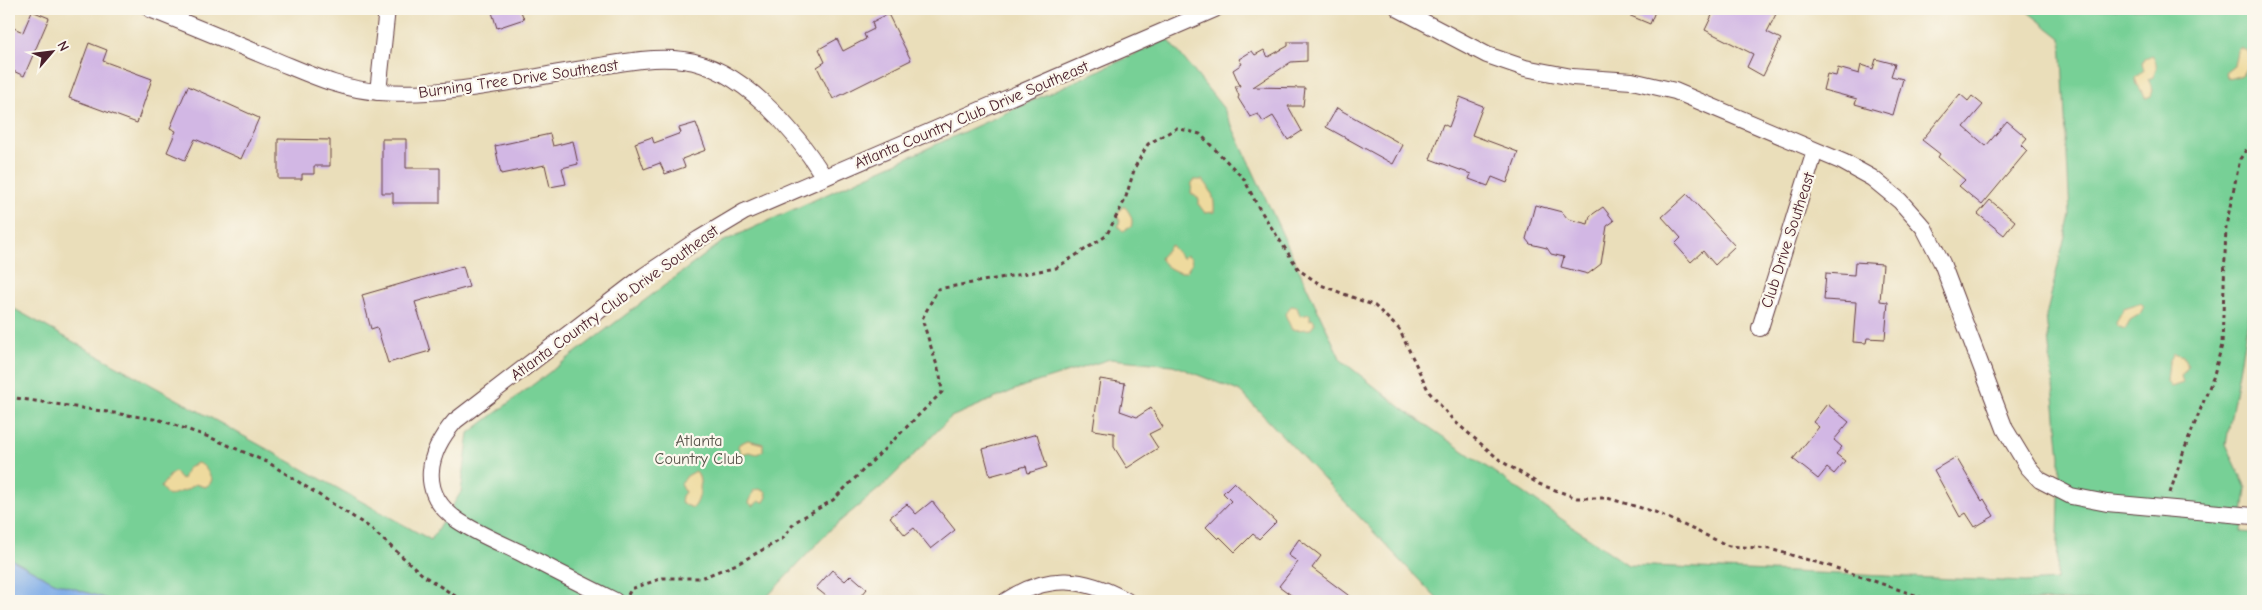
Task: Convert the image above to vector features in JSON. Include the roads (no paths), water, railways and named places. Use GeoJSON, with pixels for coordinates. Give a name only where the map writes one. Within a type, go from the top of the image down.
{"type":"FeatureCollection","features":[{"type":"Feature","properties":{"kind":"street","name":"Burning Tree Drive Southeast"},"geometry":{"type":"LineString","coordinates":[[150,9],[331,83],[378,92],[418,94],[618,63],[684,60],[713,69],[763,100],[808,151],[824,177]]}},
{"type":"Feature","properties":{"kind":"street"},"geometry":{"type":"LineString","coordinates":[[378,92],[388,9]]}},
{"type":"Feature","properties":{"kind":"street","name":"Atlanta Country Club Drive Southeast"},"geometry":{"type":"LineString","coordinates":[[620,599],[457,520],[443,506],[434,489],[430,469],[434,451],[448,429],[463,413],[658,266],[698,239],[744,212],[1215,9]]}},
{"type":"Feature","properties":{"kind":"street"},"geometry":{"type":"LineString","coordinates":[[1399,9],[1487,54],[1525,68],[1572,77],[1654,85],[1675,91],[1843,162],[1872,178],[1900,201],[1924,228],[1942,263],[2005,429],[2028,467],[2040,480],[2071,496],[2106,503],[2253,516]]}},
{"type":"Feature","properties":{"kind":"street","name":"Club Drive Southeast"},"geometry":{"type":"LineString","coordinates":[[1760,328],[1815,151]]}},
{"type":"Feature","properties":{"kind":"street"},"geometry":{"type":"LineString","coordinates":[[1006,601],[1032,587],[1066,580],[1100,587],[1127,601]]}},
{"type":"Feature","properties":{"kind":"water"},"geometry":{"type":"Polygon","coordinates":[[[9,558],[54,582],[113,601],[9,601],[9,558]]]}},
{"type":"Feature","properties":{"kind":"park label","name":"Atlanta Country Club"},"geometry":{"type":"Point","coordinates":[699,449]}}]}
